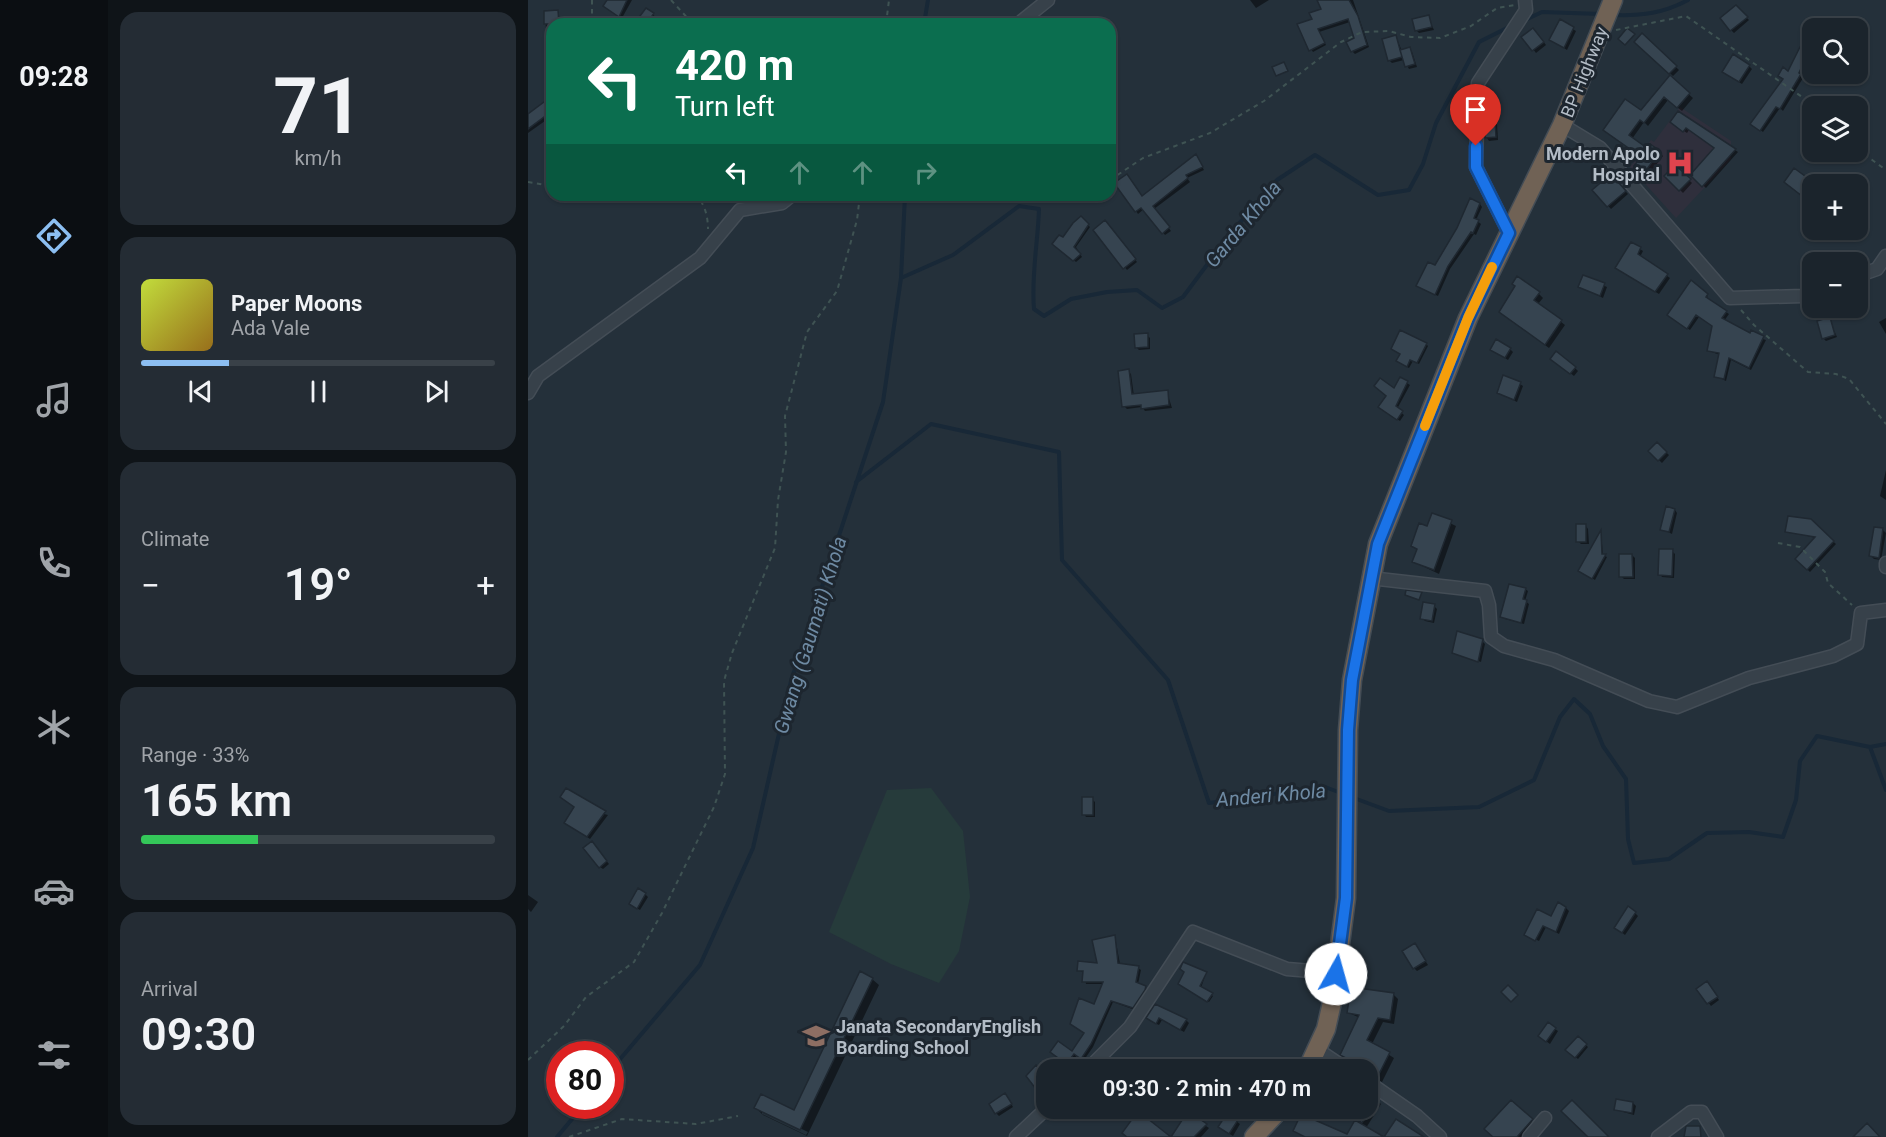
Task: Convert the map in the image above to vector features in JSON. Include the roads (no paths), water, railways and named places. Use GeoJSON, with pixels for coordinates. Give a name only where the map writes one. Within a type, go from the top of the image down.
{"type":"FeatureCollection","features":[{"type":"Feature","properties":{"kind":"highway","name":"BP Highway"},"geometry":{"type":"LineString","coordinates":[[1313,1059],[1326,1029],[1346,898],[1348,730],[1352,680],[1378,544],[1460,339],[1562,125],[1613,0]]}},
{"type":"Feature","properties":{"kind":"highway"},"geometry":{"type":"LineString","coordinates":[[1254,1137],[1271,1119]]}},
{"type":"Feature","properties":{"kind":"street"},"geometry":{"type":"LineString","coordinates":[[1026,18],[1048,0]]}},
{"type":"Feature","properties":{"kind":"street"},"geometry":{"type":"LineString","coordinates":[[1509,233],[1476,167],[1478,83],[1526,10],[1525,2]]}},
{"type":"Feature","properties":{"kind":"street"},"geometry":{"type":"LineString","coordinates":[[1562,125],[1600,148],[1730,298],[1802,296]]}},
{"type":"Feature","properties":{"kind":"street"},"geometry":{"type":"LineString","coordinates":[[528,393],[538,376],[700,258],[740,210],[784,201]]}},
{"type":"Feature","properties":{"kind":"street"},"geometry":{"type":"LineString","coordinates":[[1868,272],[1877,269],[1886,256]]}},
{"type":"Feature","properties":{"kind":"street"},"geometry":{"type":"LineString","coordinates":[[1370,578],[1485,591],[1489,605],[1491,637],[1504,646],[1554,660],[1649,701],[1677,708],[1749,678],[1833,656],[1857,644],[1861,613],[1886,610]]}},
{"type":"Feature","properties":{"kind":"street"},"geometry":{"type":"LineString","coordinates":[[1098,1059],[1130,1027],[1193,932],[1287,969],[1336,974]]}},
{"type":"Feature","properties":{"kind":"street"},"geometry":{"type":"LineString","coordinates":[[1318,1050],[1332,1059]]}},
{"type":"Feature","properties":{"kind":"street"},"geometry":{"type":"LineString","coordinates":[[1378,1089],[1417,1116],[1435,1135]]}},
{"type":"Feature","properties":{"kind":"street"},"geometry":{"type":"LineString","coordinates":[[1658,1137],[1691,1112],[1702,1112],[1717,1137]]}},
{"type":"Feature","properties":{"kind":"street"},"geometry":{"type":"LineString","coordinates":[[1016,1137],[1036,1118]]}},
{"type":"Feature","properties":{"kind":"street"},"geometry":{"type":"LineString","coordinates":[[1529,1137],[1545,1118]]}},
{"type":"Feature","properties":{"kind":"waterway","name":"Gwang (Gaumati) Khola"},"geometry":{"type":"LineString","coordinates":[[925,18],[928,0]]}},
{"type":"Feature","properties":{"kind":"waterway","name":"Garda Khola"},"geometry":{"type":"LineString","coordinates":[[1614,15],[1652,13],[1688,0]]}},
{"type":"Feature","properties":{"kind":"waterway","name":"Garda Khola"},"geometry":{"type":"LineString","coordinates":[[1523,21],[1542,12],[1601,14]]}},
{"type":"Feature","properties":{"kind":"waterway","name":"Garda Khola"},"geometry":{"type":"LineString","coordinates":[[901,278],[953,255],[1019,206],[1039,209],[1034,272],[1034,309],[1044,316],[1071,299],[1107,292],[1137,290],[1162,308],[1183,297],[1230,234],[1277,180],[1315,155],[1378,195],[1409,190],[1423,164],[1436,123],[1479,42],[1511,26]]}},
{"type":"Feature","properties":{"kind":"waterway","name":"Gwang (Gaumati) Khola"},"geometry":{"type":"LineString","coordinates":[[624,1055],[700,965],[753,848],[791,681],[883,402],[901,278],[905,201]]}},
{"type":"Feature","properties":{"kind":"waterway","name":"Anderi Khola"},"geometry":{"type":"LineString","coordinates":[[856,482],[931,424],[1059,452],[1062,560],[1168,680],[1209,803],[1325,787],[1341,793]]}},
{"type":"Feature","properties":{"kind":"waterway","name":"Anderi Khola"},"geometry":{"type":"LineString","coordinates":[[1354,798],[1389,811],[1479,807],[1534,780],[1560,717],[1574,699],[1590,714],[1603,746],[1626,779],[1628,839],[1634,863],[1669,859],[1707,833],[1749,832],[1783,837],[1796,800],[1800,761],[1817,736],[1870,747],[1886,744]]}},
{"type":"Feature","properties":{"kind":"waterway"},"geometry":{"type":"LineString","coordinates":[[1870,747],[1886,790]]}},
{"type":"Feature","properties":{"kind":"waterway","name":"Gwang (Gaumati) Khola"},"geometry":{"type":"LineString","coordinates":[[557,1137],[572,1119]]}},
{"type":"Feature","properties":{"kind":"place","name":"Modern Apolo Hospital"},"geometry":{"type":"Point","coordinates":[1680,163]}},
{"type":"Feature","properties":{"kind":"place","name":"Janata SecondaryEnglish Boarding School"},"geometry":{"type":"Point","coordinates":[816,1036]}}]}
